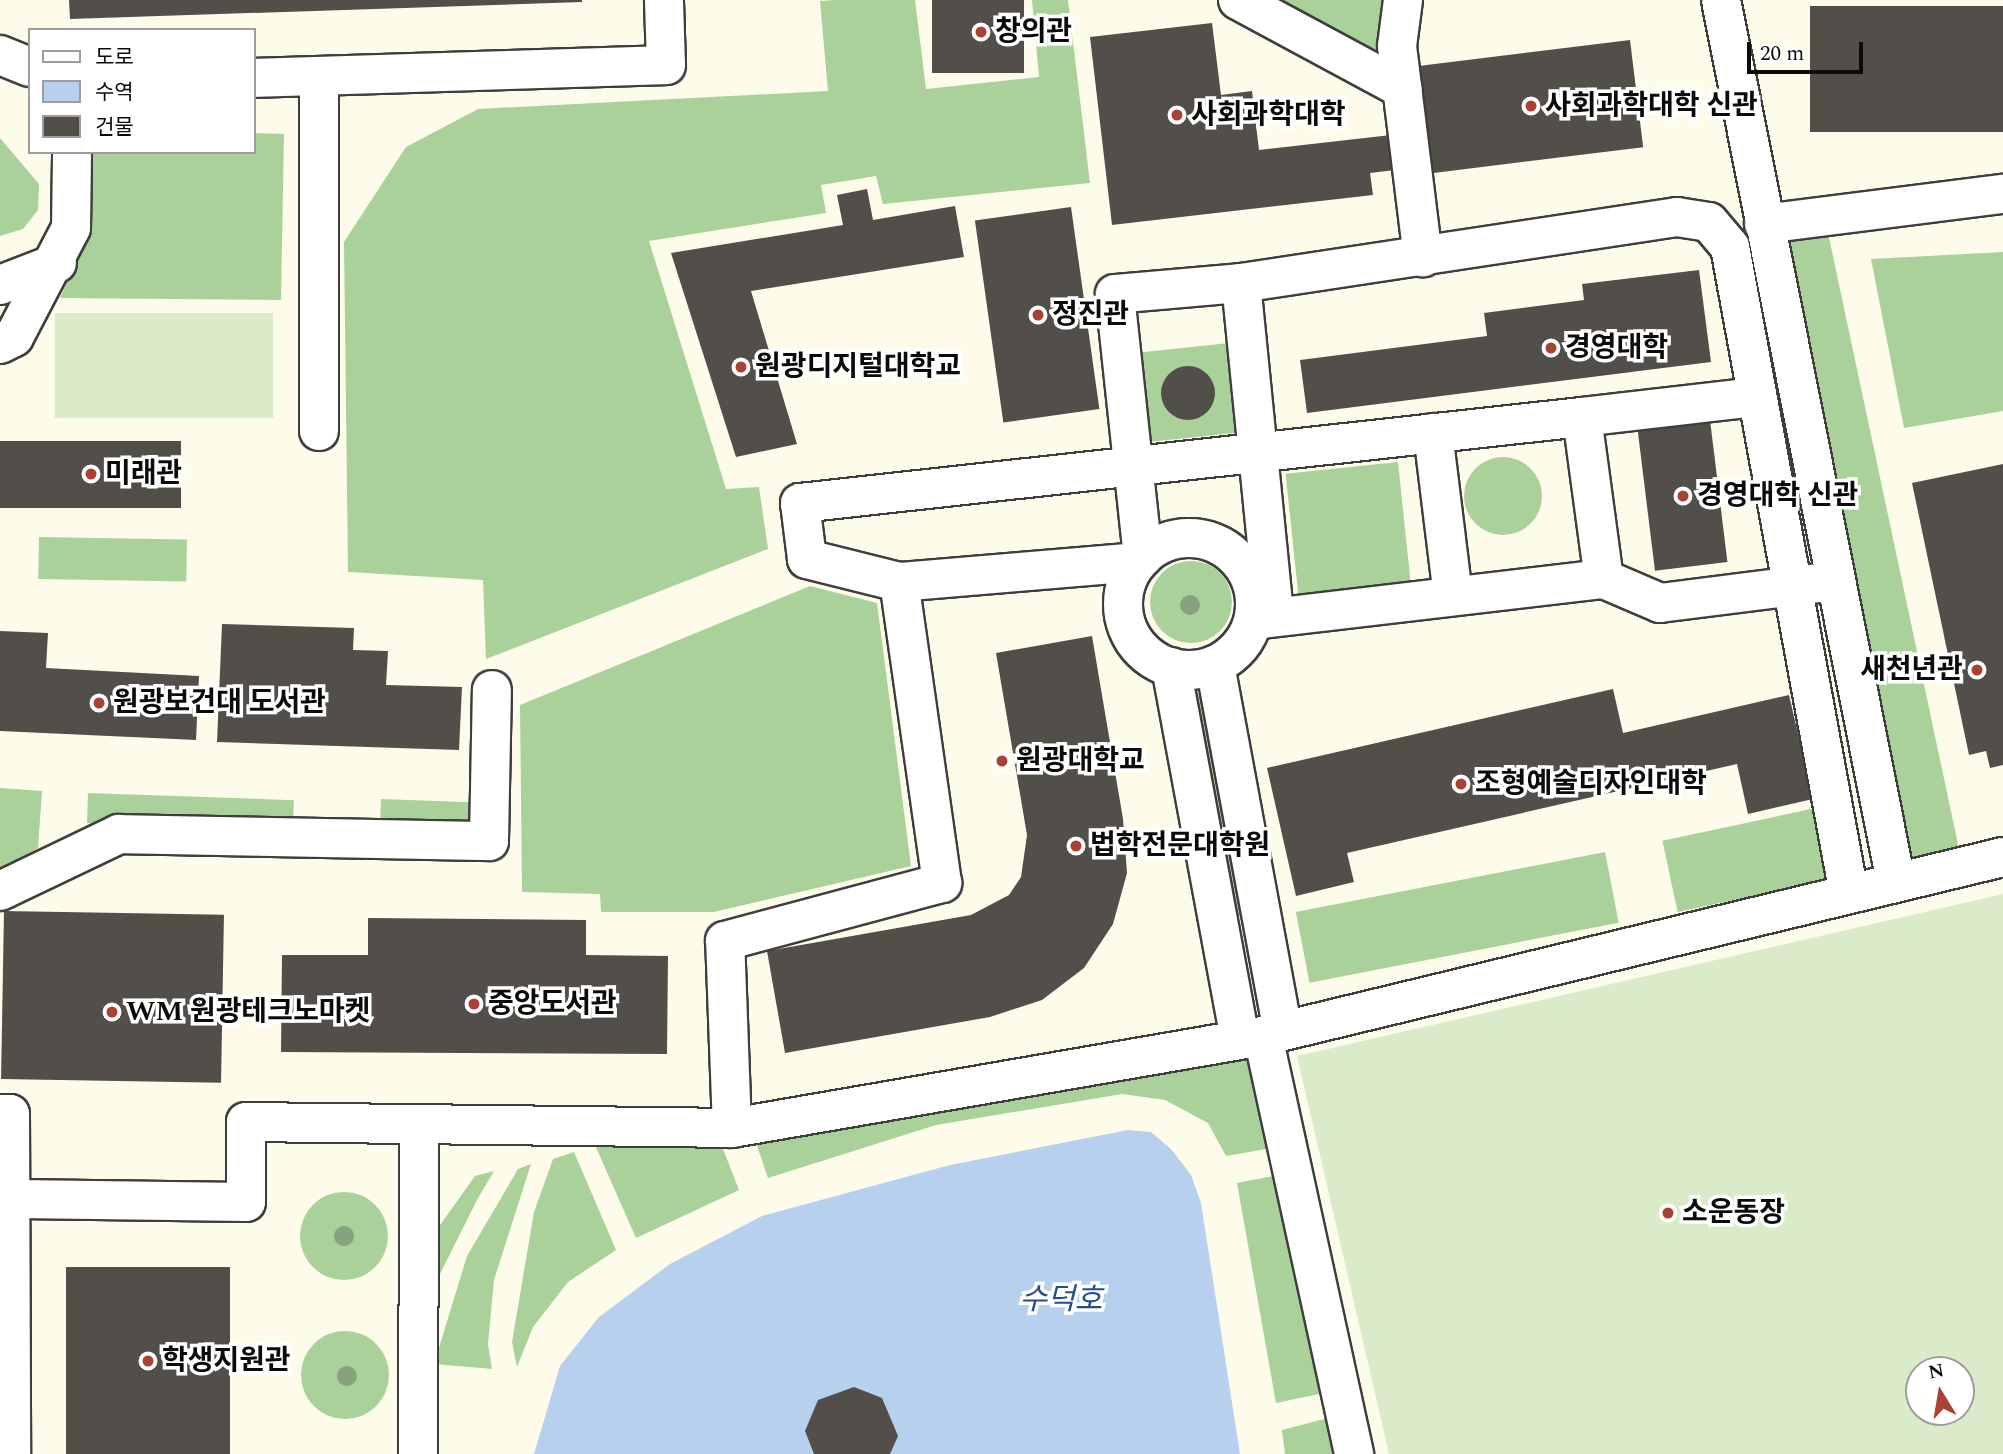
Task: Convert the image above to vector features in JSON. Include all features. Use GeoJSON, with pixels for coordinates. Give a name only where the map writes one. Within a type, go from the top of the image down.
{"type":"FeatureCollection","features":[{"type":"Feature","properties":{"kind":"street"},"geometry":{"type":"LineString","coordinates":[[256,78],[666,65],[664,0]]}},
{"type":"Feature","properties":{"kind":"street"},"geometry":{"type":"LineString","coordinates":[[1238,0],[1403,89]]}},
{"type":"Feature","properties":{"kind":"street"},"geometry":{"type":"LineString","coordinates":[[1403,0],[1397,46],[1423,257]]}},
{"type":"Feature","properties":{"kind":"street"},"geometry":{"type":"LineString","coordinates":[[1721,0],[1834,581],[1896,882]]}},
{"type":"Feature","properties":{"kind":"street"},"geometry":{"type":"LineString","coordinates":[[0,55],[28,66]]}},
{"type":"Feature","properties":{"kind":"street"},"geometry":{"type":"LineString","coordinates":[[318,431],[319,76]]}},
{"type":"Feature","properties":{"kind":"street"},"geometry":{"type":"LineString","coordinates":[[0,344],[14,337],[57,263],[71,228],[72,154]]}},
{"type":"Feature","properties":{"kind":"street"},"geometry":{"type":"LineString","coordinates":[[1764,224],[2003,194]]}},
{"type":"Feature","properties":{"kind":"street"},"geometry":{"type":"LineString","coordinates":[[1141,559],[1115,294],[1241,283],[1676,217],[1709,222],[1730,247],[1789,588],[1849,894]]}},
{"type":"Feature","properties":{"kind":"street"},"geometry":{"type":"LineString","coordinates":[[0,285],[57,263]]}},
{"type":"Feature","properties":{"kind":"street"},"geometry":{"type":"LineString","coordinates":[[1241,283],[1257,452],[1264,619]]}},
{"type":"Feature","properties":{"kind":"street"},"geometry":{"type":"LineString","coordinates":[[1141,559],[899,582],[807,559],[800,503],[1132,464],[1755,397]]}},
{"type":"Feature","properties":{"kind":"street"},"geometry":{"type":"LineString","coordinates":[[1582,417],[1604,579]]}},
{"type":"Feature","properties":{"kind":"street"},"geometry":{"type":"LineString","coordinates":[[1433,433],[1453,596]]}},
{"type":"Feature","properties":{"kind":"street"},"geometry":{"type":"LineString","coordinates":[[1264,619],[1250,576],[1237,557],[1218,544],[1173,540],[1141,559],[1127,579],[1125,620],[1147,655],[1171,667],[1215,664],[1244,641],[1264,619],[1604,579],[1660,603],[1834,581]]}},
{"type":"Feature","properties":{"kind":"street"},"geometry":{"type":"LineString","coordinates":[[732,1128],[725,941],[942,883],[899,582]]}},
{"type":"Feature","properties":{"kind":"street"},"geometry":{"type":"LineString","coordinates":[[1215,664],[1262,1036]]}},
{"type":"Feature","properties":{"kind":"street"},"geometry":{"type":"LineString","coordinates":[[1171,667],[1262,1036],[1354,1454]]}},
{"type":"Feature","properties":{"kind":"street"},"geometry":{"type":"LineString","coordinates":[[0,891],[120,834],[489,841],[492,690]]}},
{"type":"Feature","properties":{"kind":"street"},"geometry":{"type":"LineString","coordinates":[[9,1199],[246,1202],[246,1122],[732,1128],[1262,1036],[2003,857]]}},
{"type":"Feature","properties":{"kind":"street"},"geometry":{"type":"LineString","coordinates":[[0,1114],[10,1114],[5,1373],[11,1454]]}},
{"type":"Feature","properties":{"kind":"street"},"geometry":{"type":"LineString","coordinates":[[418,1454],[419,1125]]}},
{"type":"Feature","properties":{"kind":"green space"},"geometry":{"type":"Polygon","coordinates":[[[915,0],[926,89],[1039,77],[1032,0],[1068,0],[1090,183],[883,204],[876,176],[821,185],[826,213],[649,241],[726,489],[759,487],[768,549],[486,659],[483,580],[348,572],[344,242],[406,147],[478,109],[828,91],[820,1],[915,0]]]}},
{"type":"Feature","properties":{"kind":"green space"},"geometry":{"type":"Polygon","coordinates":[[[1260,0],[1392,0],[1392,71],[1260,0]]]}},
{"type":"Feature","properties":{"kind":"green space"},"geometry":{"type":"Polygon","coordinates":[[[256,133],[284,134],[281,300],[60,298],[89,233],[90,154],[256,154],[256,133]]]}},
{"type":"Feature","properties":{"kind":"green space"},"geometry":{"type":"Polygon","coordinates":[[[0,138],[39,184],[38,210],[23,229],[0,236],[0,138]]]}},
{"type":"Feature","properties":{"kind":"green space"},"geometry":{"type":"Polygon","coordinates":[[[1827,228],[1959,850],[1911,860],[1779,238],[1827,228]]]}},
{"type":"Feature","properties":{"kind":"green space"},"geometry":{"type":"Polygon","coordinates":[[[2003,252],[2003,411],[1904,428],[1871,259],[2003,252]]]}},
{"type":"Feature","properties":{"kind":"green space"},"geometry":{"type":"Polygon","coordinates":[[[55,313],[273,313],[273,418],[55,418],[55,313]]]}},
{"type":"Feature","properties":{"kind":"green space"},"geometry":{"type":"Polygon","coordinates":[[[1229,343],[1238,433],[1149,442],[1139,352],[1229,343]]]}},
{"type":"Feature","properties":{"kind":"green space"},"geometry":{"type":"Polygon","coordinates":[[[1503,457],[1518,460],[1530,469],[1539,481],[1542,496],[1539,511],[1530,523],[1518,532],[1503,535],[1488,532],[1476,523],[1467,511],[1464,496],[1467,481],[1476,469],[1488,460],[1503,457]]]}},
{"type":"Feature","properties":{"kind":"green space"},"geometry":{"type":"Polygon","coordinates":[[[1398,462],[1411,588],[1299,600],[1286,474],[1398,462]]]}},
{"type":"Feature","properties":{"kind":"green space"},"geometry":{"type":"Polygon","coordinates":[[[39,537],[187,540],[186,582],[38,579],[39,537]]]}},
{"type":"Feature","properties":{"kind":"green space"},"geometry":{"type":"Polygon","coordinates":[[[1183,561],[1199,561],[1214,568],[1225,579],[1232,594],[1229,618],[1220,631],[1199,643],[1183,643],[1168,636],[1157,625],[1150,610],[1150,594],[1157,579],[1168,568],[1183,561]]]}},
{"type":"Feature","properties":{"kind":"green space"},"geometry":{"type":"Polygon","coordinates":[[[810,586],[877,603],[911,866],[714,912],[601,912],[600,894],[522,892],[520,705],[810,586]]]}},
{"type":"Feature","properties":{"kind":"green space"},"geometry":{"type":"Polygon","coordinates":[[[1198,694],[1207,697],[1248,909],[1240,917],[1229,912],[1192,701],[1198,694]]]}},
{"type":"Feature","properties":{"kind":"green space"},"geometry":{"type":"Polygon","coordinates":[[[0,788],[42,791],[38,848],[0,872],[0,788]]]}},
{"type":"Feature","properties":{"kind":"green space"},"geometry":{"type":"Polygon","coordinates":[[[88,793],[294,800],[293,830],[87,823],[88,793]]]}},
{"type":"Feature","properties":{"kind":"green space"},"geometry":{"type":"Polygon","coordinates":[[[381,799],[479,802],[478,832],[380,829],[381,799]]]}},
{"type":"Feature","properties":{"kind":"green space"},"geometry":{"type":"Polygon","coordinates":[[[1816,808],[1831,879],[1678,912],[1662,841],[1816,808]]]}},
{"type":"Feature","properties":{"kind":"green space"},"geometry":{"type":"Polygon","coordinates":[[[1605,852],[1619,923],[1310,983],[1296,912],[1605,852]]]}},
{"type":"Feature","properties":{"kind":"green space","name":"소운동장"},"geometry":{"type":"Polygon","coordinates":[[[2003,894],[2003,1454],[1389,1454],[1297,1056],[2003,894]]]}},
{"type":"Feature","properties":{"kind":"green space"},"geometry":{"type":"Polygon","coordinates":[[[1251,1051],[1272,1148],[1226,1156],[1208,1123],[1165,1100],[1122,1094],[936,1125],[768,1178],[754,1137],[1251,1051]]]}},
{"type":"Feature","properties":{"kind":"green space"},"geometry":{"type":"Polygon","coordinates":[[[720,1141],[739,1190],[636,1238],[595,1145],[720,1141]]]}},
{"type":"Feature","properties":{"kind":"green space"},"geometry":{"type":"Polygon","coordinates":[[[574,1152],[616,1250],[568,1282],[533,1327],[517,1367],[512,1342],[534,1212],[553,1159],[574,1152]]]}},
{"type":"Feature","properties":{"kind":"green space"},"geometry":{"type":"Polygon","coordinates":[[[531,1164],[494,1280],[488,1344],[492,1369],[434,1364],[467,1256],[518,1169],[531,1164]]]}},
{"type":"Feature","properties":{"kind":"green space"},"geometry":{"type":"Polygon","coordinates":[[[494,1171],[433,1288],[433,1235],[475,1176],[494,1171]]]}},
{"type":"Feature","properties":{"kind":"green space"},"geometry":{"type":"Polygon","coordinates":[[[1278,1175],[1324,1393],[1276,1403],[1237,1183],[1278,1175]]]}},
{"type":"Feature","properties":{"kind":"green space"},"geometry":{"type":"Polygon","coordinates":[[[344,1192],[369,1199],[381,1211],[388,1236],[381,1261],[369,1273],[344,1280],[319,1273],[307,1261],[300,1236],[307,1211],[319,1199],[344,1192]]]}},
{"type":"Feature","properties":{"kind":"green space"},"geometry":{"type":"Polygon","coordinates":[[[345,1331],[370,1338],[382,1350],[389,1375],[382,1400],[370,1412],[345,1419],[320,1412],[308,1400],[301,1375],[308,1350],[320,1338],[345,1331]]]}},
{"type":"Feature","properties":{"kind":"green space"},"geometry":{"type":"Polygon","coordinates":[[[1328,1418],[1334,1454],[1285,1454],[1282,1430],[1328,1418]]]}},
{"type":"Feature","properties":{"kind":"water","name":"수덕호"},"geometry":{"type":"Polygon","coordinates":[[[1128,1130],[1151,1132],[1171,1149],[1191,1175],[1201,1203],[1240,1454],[534,1454],[560,1366],[599,1317],[670,1264],[762,1216],[950,1165],[1128,1130]]]}},
{"type":"Feature","properties":{"kind":"building"},"geometry":{"type":"Polygon","coordinates":[[[69,0],[582,0],[582,2],[70,19],[69,0]]]}},
{"type":"Feature","properties":{"kind":"building","name":"창의관"},"geometry":{"type":"Polygon","coordinates":[[[932,0],[1024,0],[1024,73],[932,73],[932,0]]]}},
{"type":"Feature","properties":{"kind":"building"},"geometry":{"type":"Polygon","coordinates":[[[1810,6],[2003,6],[2003,132],[1810,132],[1810,6]]]}},
{"type":"Feature","properties":{"kind":"building","name":"사회과학대학"},"geometry":{"type":"Polygon","coordinates":[[[1212,23],[1221,95],[1252,91],[1259,150],[1391,135],[1395,170],[1370,173],[1373,195],[1112,225],[1090,37],[1212,23]]]}},
{"type":"Feature","properties":{"kind":"building","name":"사회과학대학 신관"},"geometry":{"type":"Polygon","coordinates":[[[1630,40],[1643,147],[1432,173],[1419,66],[1630,40]]]}},
{"type":"Feature","properties":{"kind":"building","name":"원광디지털대학교"},"geometry":{"type":"Polygon","coordinates":[[[867,189],[873,220],[955,206],[964,257],[751,291],[797,444],[736,457],[671,253],[843,225],[837,195],[867,189]]]}},
{"type":"Feature","properties":{"kind":"building","name":"정진관"},"geometry":{"type":"Polygon","coordinates":[[[1071,207],[1099,409],[1003,423],[975,220],[1071,207]]]}},
{"type":"Feature","properties":{"kind":"building","name":"경영대학"},"geometry":{"type":"Polygon","coordinates":[[[1699,270],[1711,362],[1307,413],[1300,360],[1487,336],[1484,313],[1584,300],[1582,284],[1699,270]]]}},
{"type":"Feature","properties":{"kind":"building"},"geometry":{"type":"Polygon","coordinates":[[[1188,366],[1207,374],[1215,393],[1207,412],[1188,420],[1169,412],[1161,393],[1169,374],[1188,366]]]}},
{"type":"Feature","properties":{"kind":"building","name":"경영대학 신관"},"geometry":{"type":"Polygon","coordinates":[[[1710,420],[1727,562],[1655,571],[1638,429],[1710,420]]]}},
{"type":"Feature","properties":{"kind":"building","name":"미래관"},"geometry":{"type":"Polygon","coordinates":[[[0,441],[181,441],[181,508],[0,508],[0,441]]]}},
{"type":"Feature","properties":{"kind":"building","name":"새천년관"},"geometry":{"type":"Polygon","coordinates":[[[2003,464],[2003,765],[1990,768],[1986,751],[1969,755],[1912,483],[2003,464]]]}},
{"type":"Feature","properties":{"kind":"building"},"geometry":{"type":"Polygon","coordinates":[[[222,624],[354,628],[353,650],[388,651],[386,685],[462,687],[459,750],[217,742],[222,624]]]}},
{"type":"Feature","properties":{"kind":"building","name":"원광보건대 도서관"},"geometry":{"type":"Polygon","coordinates":[[[0,631],[48,633],[46,668],[199,676],[196,740],[0,731],[0,631]]]}},
{"type":"Feature","properties":{"kind":"building","name":"법학전문대학원"},"geometry":{"type":"Polygon","coordinates":[[[1092,636],[1123,819],[1127,873],[1113,924],[1084,968],[1042,1000],[990,1017],[785,1053],[767,951],[971,915],[1009,895],[1021,877],[1027,835],[996,653],[1092,636]]]}},
{"type":"Feature","properties":{"kind":"building","name":"조형예술디자인대학"},"geometry":{"type":"Polygon","coordinates":[[[1613,689],[1623,733],[1789,695],[1813,799],[1748,814],[1737,764],[1347,853],[1354,882],[1296,896],[1267,768],[1613,689]]]}},
{"type":"Feature","properties":{"kind":"building","name":"WM 원광테크노마켓"},"geometry":{"type":"Polygon","coordinates":[[[4,911],[224,915],[221,1083],[1,1079],[4,911]]]}},
{"type":"Feature","properties":{"kind":"building","name":"중앙도서관"},"geometry":{"type":"Polygon","coordinates":[[[368,918],[586,920],[586,955],[668,956],[667,1054],[281,1052],[282,955],[368,955],[368,918]]]}},
{"type":"Feature","properties":{"kind":"building","name":"학생지원관"},"geometry":{"type":"Polygon","coordinates":[[[66,1267],[230,1267],[230,1454],[66,1454],[66,1267]]]}},
{"type":"Feature","properties":{"kind":"building"},"geometry":{"type":"Polygon","coordinates":[[[854,1387],[882,1398],[898,1436],[890,1454],[814,1454],[805,1431],[818,1400],[854,1387]]]}},
{"type":"Feature","properties":{"kind":"place","name":"창의관"},"geometry":{"type":"Point","coordinates":[981,32]}},
{"type":"Feature","properties":{"kind":"place","name":"사회과학대학 신관"},"geometry":{"type":"Point","coordinates":[1531,106]}},
{"type":"Feature","properties":{"kind":"place","name":"사회과학대학"},"geometry":{"type":"Point","coordinates":[1177,115]}},
{"type":"Feature","properties":{"kind":"place","name":"정진관"},"geometry":{"type":"Point","coordinates":[1038,315]}},
{"type":"Feature","properties":{"kind":"place","name":"경영대학"},"geometry":{"type":"Point","coordinates":[1551,348]}},
{"type":"Feature","properties":{"kind":"place","name":"원광디지털대학교"},"geometry":{"type":"Point","coordinates":[741,367]}},
{"type":"Feature","properties":{"kind":"place","name":"미래관"},"geometry":{"type":"Point","coordinates":[91,474]}},
{"type":"Feature","properties":{"kind":"place","name":"경영대학 신관"},"geometry":{"type":"Point","coordinates":[1683,496]}},
{"type":"Feature","properties":{"kind":"place","name":"새천년관"},"geometry":{"type":"Point","coordinates":[1977,670]}},
{"type":"Feature","properties":{"kind":"place","name":"원광보건대 도서관"},"geometry":{"type":"Point","coordinates":[99,703]}},
{"type":"Feature","properties":{"kind":"place","name":"원광대학교"},"geometry":{"type":"Point","coordinates":[1002,761]}},
{"type":"Feature","properties":{"kind":"place","name":"조형예술디자인대학"},"geometry":{"type":"Point","coordinates":[1461,784]}},
{"type":"Feature","properties":{"kind":"place","name":"법학전문대학원"},"geometry":{"type":"Point","coordinates":[1076,846]}},
{"type":"Feature","properties":{"kind":"place","name":"중앙도서관"},"geometry":{"type":"Point","coordinates":[474,1004]}},
{"type":"Feature","properties":{"kind":"place","name":"WM 원광테크노마켓"},"geometry":{"type":"Point","coordinates":[112,1012]}},
{"type":"Feature","properties":{"kind":"place","name":"소운동장"},"geometry":{"type":"Point","coordinates":[1668,1213]}},
{"type":"Feature","properties":{"kind":"place","name":"학생지원관"},"geometry":{"type":"Point","coordinates":[148,1361]}}]}
